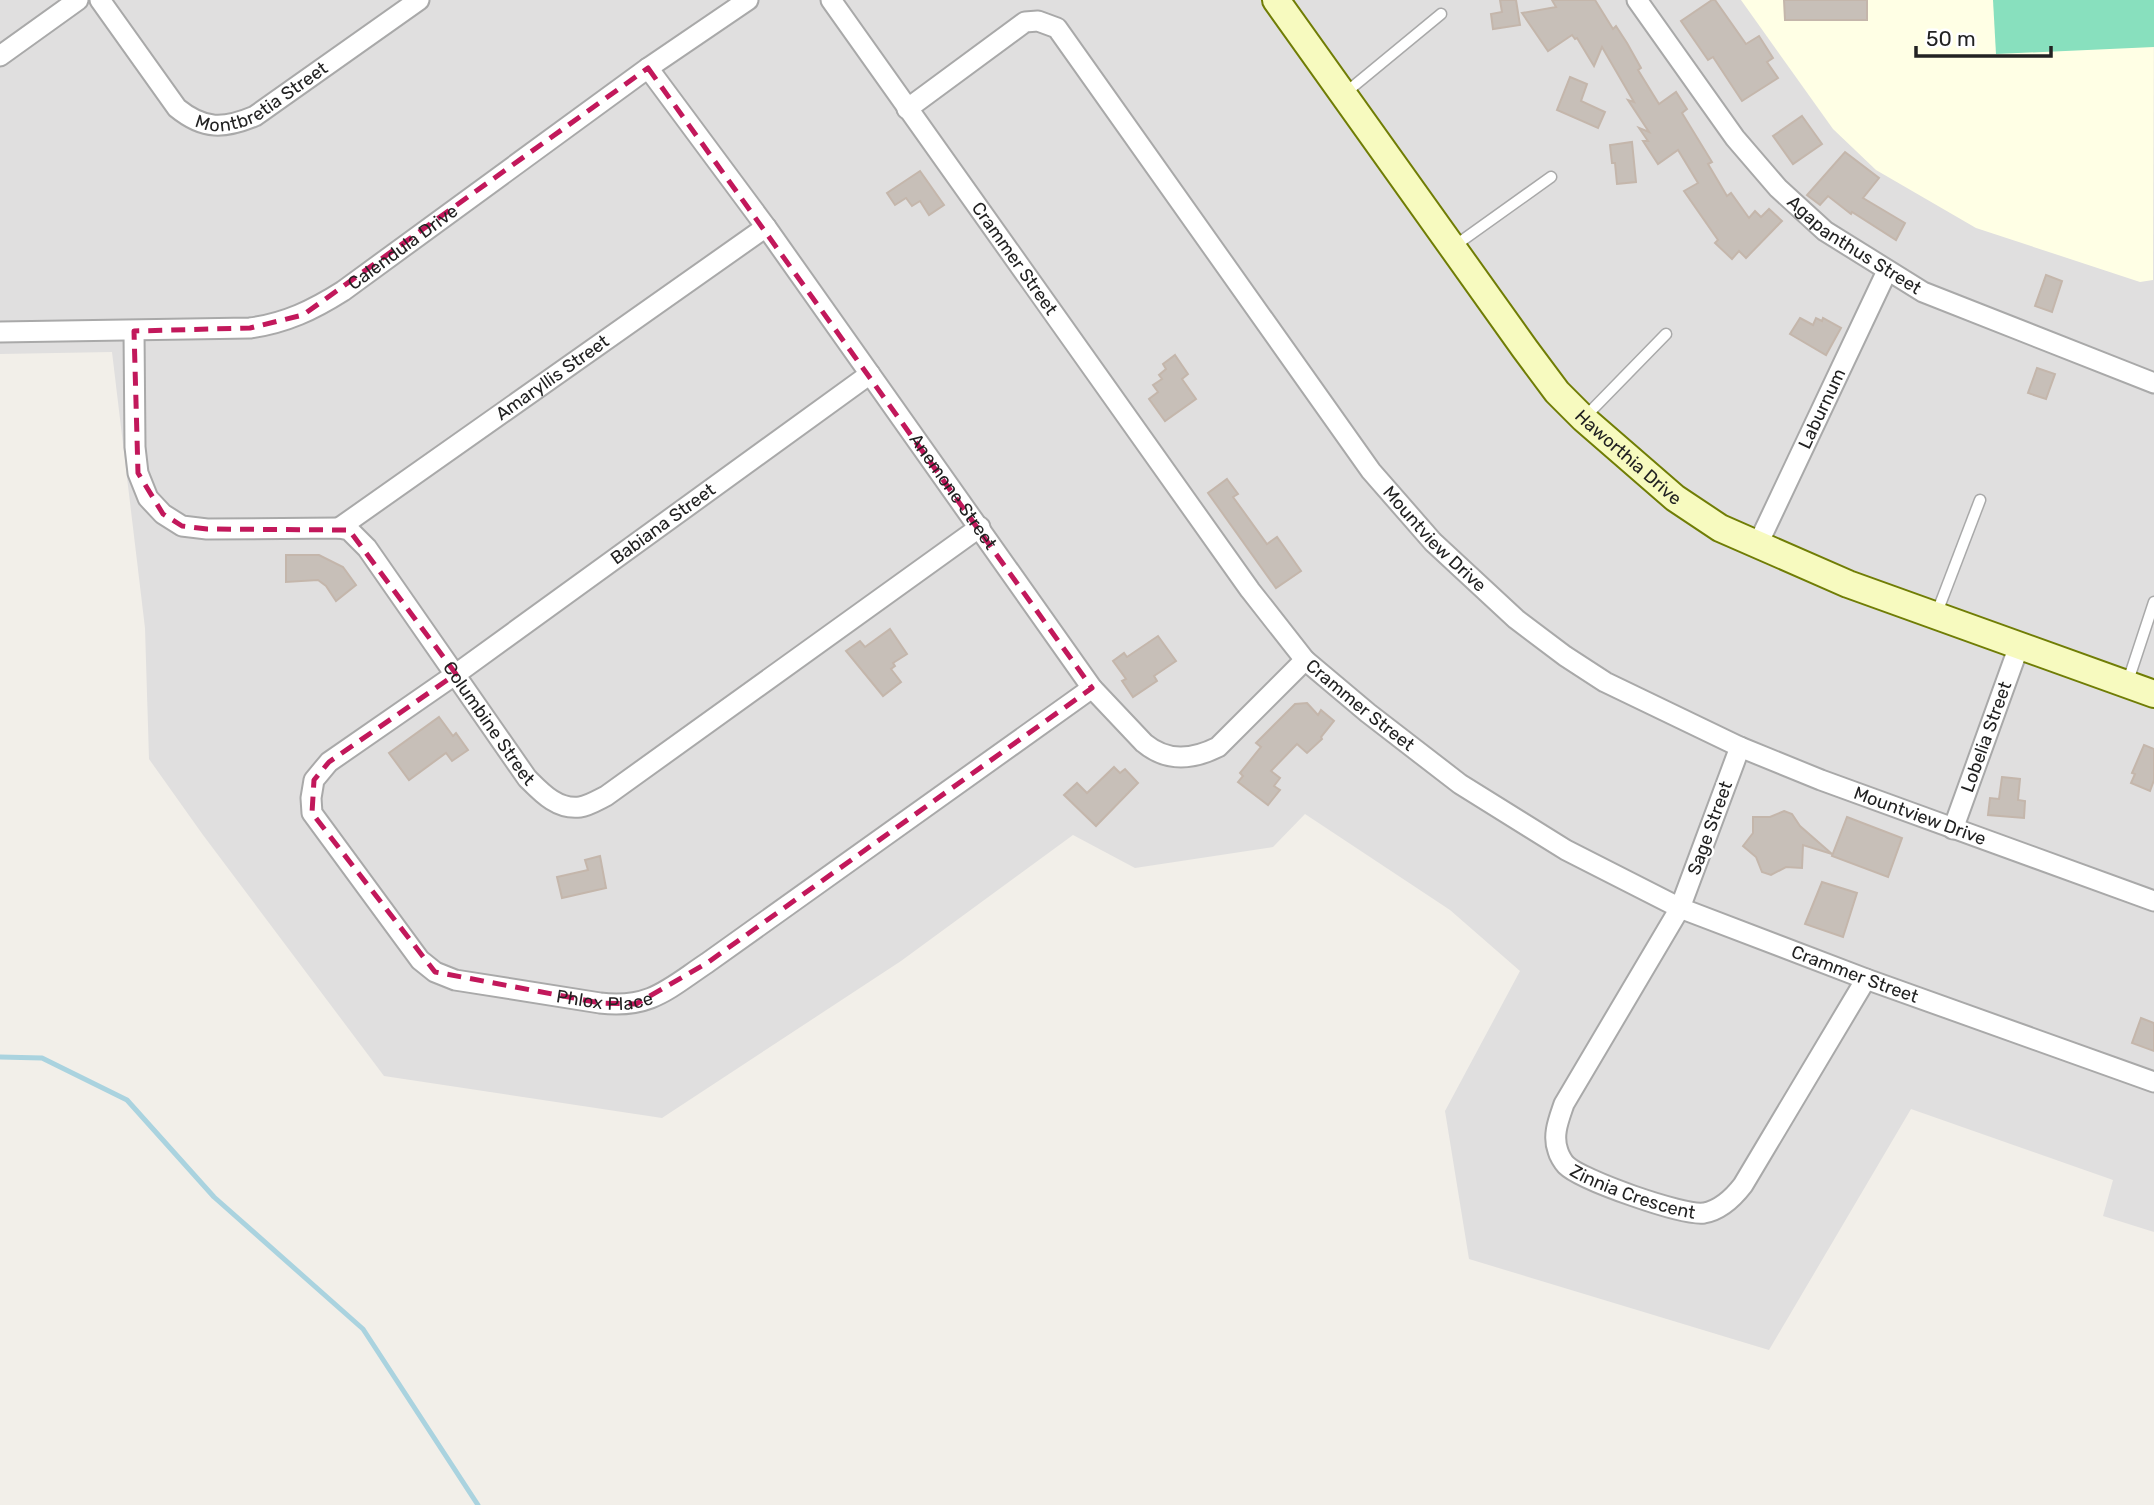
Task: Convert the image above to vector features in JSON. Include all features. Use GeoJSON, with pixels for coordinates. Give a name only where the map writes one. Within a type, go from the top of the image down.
{"type":"FeatureCollection","features":[{"type":"Feature","properties":{"kind":"street"},"geometry":{"type":"LineString","coordinates":[[0,56],[78,0]]}},
{"type":"Feature","properties":{"kind":"street","name":"Montbretia Street"},"geometry":{"type":"LineString","coordinates":[[100,0],[177,108],[189,118],[220,127],[235,125],[255,117],[419,0]]}},
{"type":"Feature","properties":{"kind":"street","name":"Calendula Drive"},"geometry":{"type":"LineString","coordinates":[[0,332],[250,328],[303,315],[343,291],[648,68],[748,0]]}},
{"type":"Feature","properties":{"kind":"street","name":"Crammer Street"},"geometry":{"type":"LineString","coordinates":[[831,0],[1205,528],[1305,660],[1368,713],[1460,784],[1566,850],[1680,908],[1866,979],[2154,1082]]}},
{"type":"Feature","properties":{"kind":"street","name":"Haworthia Drive"},"geometry":{"type":"LineString","coordinates":[[1276,0],[1557,392],[1675,498],[1720,528],[1847,584],[2154,694]]}},
{"type":"Feature","properties":{"kind":"street","name":"Agapanthus Street"},"geometry":{"type":"LineString","coordinates":[[1637,0],[1735,138],[1778,188],[1825,231],[1923,292],[2154,383]]}},
{"type":"Feature","properties":{"kind":"street","name":"Mountview Drive"},"geometry":{"type":"LineString","coordinates":[[907,109],[1025,22],[1038,21],[1057,28],[1371,471],[1433,542],[1516,619],[1605,682],[1740,747],[1953,829],[2154,901]]}},
{"type":"Feature","properties":{"kind":"street","name":"Anemone Street"},"geometry":{"type":"LineString","coordinates":[[648,68],[766,227],[1092,688],[1152,749],[1171,757],[1184,758],[1201,755],[1217,747],[1305,660]]}},
{"type":"Feature","properties":{"kind":"street","name":"Amaryllis Street"},"geometry":{"type":"LineString","coordinates":[[339,528],[766,227]]}},
{"type":"Feature","properties":{"kind":"street","name":"Laburnum"},"geometry":{"type":"LineString","coordinates":[[1757,546],[1887,271]]}},
{"type":"Feature","properties":{"kind":"street"},"geometry":{"type":"LineString","coordinates":[[134,331],[135,447],[138,473],[148,498],[163,514],[182,526],[207,529],[339,528]]}},
{"type":"Feature","properties":{"kind":"street","name":"Babiana Street"},"geometry":{"type":"LineString","coordinates":[[456,674],[870,374]]}},
{"type":"Feature","properties":{"kind":"street","name":"Columbine Street"},"geometry":{"type":"LineString","coordinates":[[339,528],[349,530],[367,548],[536,788],[545,797],[580,807],[606,796],[980,527]]}},
{"type":"Feature","properties":{"kind":"street","name":"Lobelia Street"},"geometry":{"type":"LineString","coordinates":[[1953,829],[2019,646]]}},
{"type":"Feature","properties":{"kind":"street","name":"Phlox Place"},"geometry":{"type":"LineString","coordinates":[[456,674],[330,762],[314,780],[312,813],[420,960],[435,972],[455,980],[621,1005],[636,1004],[657,996],[1092,688]]}},
{"type":"Feature","properties":{"kind":"street","name":"Sage Street"},"geometry":{"type":"LineString","coordinates":[[1680,908],[1740,747]]}},
{"type":"Feature","properties":{"kind":"street","name":"Zinnia Crescent"},"geometry":{"type":"LineString","coordinates":[[1680,908],[1564,1104],[1557,1125],[1555,1138],[1558,1152],[1566,1166],[1599,1182],[1689,1213],[1706,1213],[1731,1200],[1866,979]]}},
{"type":"Feature","properties":{"kind":"lane"},"geometry":{"type":"LineString","coordinates":[[1344,94],[1441,15]]}},
{"type":"Feature","properties":{"kind":"lane"},"geometry":{"type":"LineString","coordinates":[[1452,247],[1550,177]]}},
{"type":"Feature","properties":{"kind":"lane"},"geometry":{"type":"LineString","coordinates":[[1584,419],[1666,334]]}},
{"type":"Feature","properties":{"kind":"lane"},"geometry":{"type":"LineString","coordinates":[[1936,615],[1980,500]]}},
{"type":"Feature","properties":{"kind":"lane"},"geometry":{"type":"LineString","coordinates":[[2127,684],[2154,603]]}},
{"type":"Feature","properties":{"kind":"highlighted area"},"geometry":{"type":"Polygon","coordinates":[[[648,68],[1092,688],[707,963],[636,1004],[600,1003],[435,972],[312,813],[314,780],[329,762],[456,674],[349,530],[207,529],[182,526],[163,514],[138,473],[134,331],[250,328],[303,315],[648,68]]]}},
{"type":"Feature","properties":{"kind":"shaded area"},"geometry":{"type":"Polygon","coordinates":[[[0,0],[2154,0],[2154,1232],[2103,1216],[2113,1180],[1911,1109],[1769,1350],[1469,1259],[1445,1111],[1520,971],[1450,910],[1305,814],[1273,847],[1135,868],[1073,835],[901,961],[662,1118],[384,1076],[149,759],[145,628],[112,352],[0,354],[0,0]]]}},
{"type":"Feature","properties":{"kind":"shaded area"},"geometry":{"type":"Polygon","coordinates":[[[1741,0],[2154,0],[2153,280],[2140,282],[1976,228],[1876,170],[1833,129],[1741,0]]]}},
{"type":"Feature","properties":{"kind":"green space"},"geometry":{"type":"Polygon","coordinates":[[[1993,0],[2154,0],[2154,47],[1996,54],[1993,0]]]}},
{"type":"Feature","properties":{"kind":"building"},"geometry":{"type":"Polygon","coordinates":[[[1500,0],[1516,0],[1520,25],[1493,29],[1491,14],[1502,12],[1500,0]]]}},
{"type":"Feature","properties":{"kind":"building"},"geometry":{"type":"Polygon","coordinates":[[[1552,0],[1595,0],[1613,29],[1616,26],[1627,43],[1641,68],[1638,70],[1659,104],[1676,92],[1687,109],[1682,113],[1712,162],[1708,164],[1727,196],[1731,193],[1749,218],[1755,211],[1761,217],[1769,209],[1782,221],[1746,258],[1739,251],[1732,259],[1715,243],[1718,240],[1684,191],[1698,183],[1678,150],[1658,164],[1643,141],[1648,141],[1639,128],[1649,132],[1628,100],[1634,102],[1602,47],[1594,66],[1577,38],[1572,35],[1548,51],[1522,13],[1556,7],[1552,0]]]}},
{"type":"Feature","properties":{"kind":"building"},"geometry":{"type":"Polygon","coordinates":[[[1715,0],[1746,44],[1759,36],[1773,58],[1767,62],[1778,78],[1742,101],[1713,57],[1708,60],[1681,21],[1715,0]]]}},
{"type":"Feature","properties":{"kind":"building"},"geometry":{"type":"Polygon","coordinates":[[[1784,0],[1867,0],[1867,20],[1785,20],[1784,0]]]}},
{"type":"Feature","properties":{"kind":"building"},"geometry":{"type":"Polygon","coordinates":[[[1570,77],[1587,84],[1581,101],[1605,112],[1598,128],[1557,110],[1570,77]]]}},
{"type":"Feature","properties":{"kind":"building"},"geometry":{"type":"Polygon","coordinates":[[[1802,116],[1822,144],[1793,164],[1773,136],[1802,116]]]}},
{"type":"Feature","properties":{"kind":"building"},"geometry":{"type":"Polygon","coordinates":[[[1632,142],[1636,182],[1617,184],[1610,145],[1632,142]]]}},
{"type":"Feature","properties":{"kind":"building"},"geometry":{"type":"Polygon","coordinates":[[[1845,152],[1879,178],[1863,198],[1905,223],[1896,240],[1852,212],[1851,214],[1828,196],[1820,205],[1807,195],[1845,152]]]}},
{"type":"Feature","properties":{"kind":"building"},"geometry":{"type":"Polygon","coordinates":[[[920,171],[944,205],[929,215],[920,201],[912,206],[906,198],[895,205],[887,193],[920,171]]]}},
{"type":"Feature","properties":{"kind":"building"},"geometry":{"type":"Polygon","coordinates":[[[2046,275],[2062,281],[2052,312],[2035,306],[2046,275]]]}},
{"type":"Feature","properties":{"kind":"building"},"geometry":{"type":"Polygon","coordinates":[[[1800,318],[1813,325],[1816,318],[1822,321],[1823,318],[1841,328],[1826,355],[1790,334],[1800,318]]]}},
{"type":"Feature","properties":{"kind":"building"},"geometry":{"type":"Polygon","coordinates":[[[1175,355],[1188,374],[1182,379],[1196,399],[1165,421],[1149,399],[1158,392],[1153,385],[1162,379],[1159,375],[1166,369],[1163,364],[1175,355]]]}},
{"type":"Feature","properties":{"kind":"building"},"geometry":{"type":"Polygon","coordinates":[[[2037,368],[2055,374],[2046,399],[2028,393],[2037,368]]]}},
{"type":"Feature","properties":{"kind":"building"},"geometry":{"type":"Polygon","coordinates":[[[1227,479],[1238,494],[1233,497],[1267,544],[1277,537],[1301,571],[1276,588],[1208,493],[1227,479]]]}},
{"type":"Feature","properties":{"kind":"building"},"geometry":{"type":"Polygon","coordinates":[[[286,555],[319,555],[343,567],[356,585],[336,601],[326,586],[318,580],[286,582],[286,555]]]}},
{"type":"Feature","properties":{"kind":"building"},"geometry":{"type":"Polygon","coordinates":[[[890,629],[907,654],[893,663],[895,666],[891,669],[901,682],[883,696],[846,651],[860,641],[865,647],[890,629]]]}},
{"type":"Feature","properties":{"kind":"building"},"geometry":{"type":"Polygon","coordinates":[[[1158,636],[1176,661],[1154,676],[1157,681],[1133,697],[1122,681],[1126,679],[1113,661],[1124,653],[1127,657],[1158,636]]]}},
{"type":"Feature","properties":{"kind":"building"},"geometry":{"type":"Polygon","coordinates":[[[1307,703],[1318,715],[1321,710],[1334,721],[1322,739],[1307,753],[1297,744],[1271,771],[1280,778],[1274,786],[1280,790],[1268,805],[1238,782],[1243,776],[1240,773],[1261,747],[1256,743],[1295,704],[1307,703]]]}},
{"type":"Feature","properties":{"kind":"building"},"geometry":{"type":"Polygon","coordinates":[[[439,717],[453,736],[456,733],[468,750],[452,761],[446,753],[409,780],[389,753],[439,717]]]}},
{"type":"Feature","properties":{"kind":"building"},"geometry":{"type":"Polygon","coordinates":[[[2144,745],[2154,749],[2154,780],[2150,791],[2131,783],[2135,774],[2132,773],[2144,745]]]}},
{"type":"Feature","properties":{"kind":"building"},"geometry":{"type":"Polygon","coordinates":[[[1114,767],[1120,773],[1125,769],[1138,783],[1096,826],[1064,795],[1077,783],[1087,793],[1114,767]]]}},
{"type":"Feature","properties":{"kind":"building"},"geometry":{"type":"Polygon","coordinates":[[[2002,777],[2020,779],[2018,800],[2025,801],[2024,818],[1988,815],[1990,798],[1999,799],[2002,777]]]}},
{"type":"Feature","properties":{"kind":"building"},"geometry":{"type":"Polygon","coordinates":[[[1784,811],[1792,814],[1800,826],[1832,854],[1803,845],[1802,868],[1786,867],[1771,875],[1762,872],[1756,857],[1743,846],[1753,833],[1753,817],[1770,817],[1784,811]]]}},
{"type":"Feature","properties":{"kind":"building"},"geometry":{"type":"Polygon","coordinates":[[[1847,817],[1902,838],[1888,877],[1832,856],[1847,817]]]}},
{"type":"Feature","properties":{"kind":"building"},"geometry":{"type":"Polygon","coordinates":[[[600,856],[606,888],[562,898],[557,877],[588,870],[585,860],[600,856]]]}},
{"type":"Feature","properties":{"kind":"building"},"geometry":{"type":"Polygon","coordinates":[[[1822,882],[1857,893],[1843,937],[1805,924],[1822,882]]]}},
{"type":"Feature","properties":{"kind":"building"},"geometry":{"type":"Polygon","coordinates":[[[2141,1018],[2154,1023],[2154,1051],[2132,1043],[2141,1018]]]}},
{"type":"Feature","properties":{"kind":"waterway"},"geometry":{"type":"LineString","coordinates":[[0,1057],[42,1058],[127,1100],[214,1197],[363,1329],[478,1505]]}}]}
